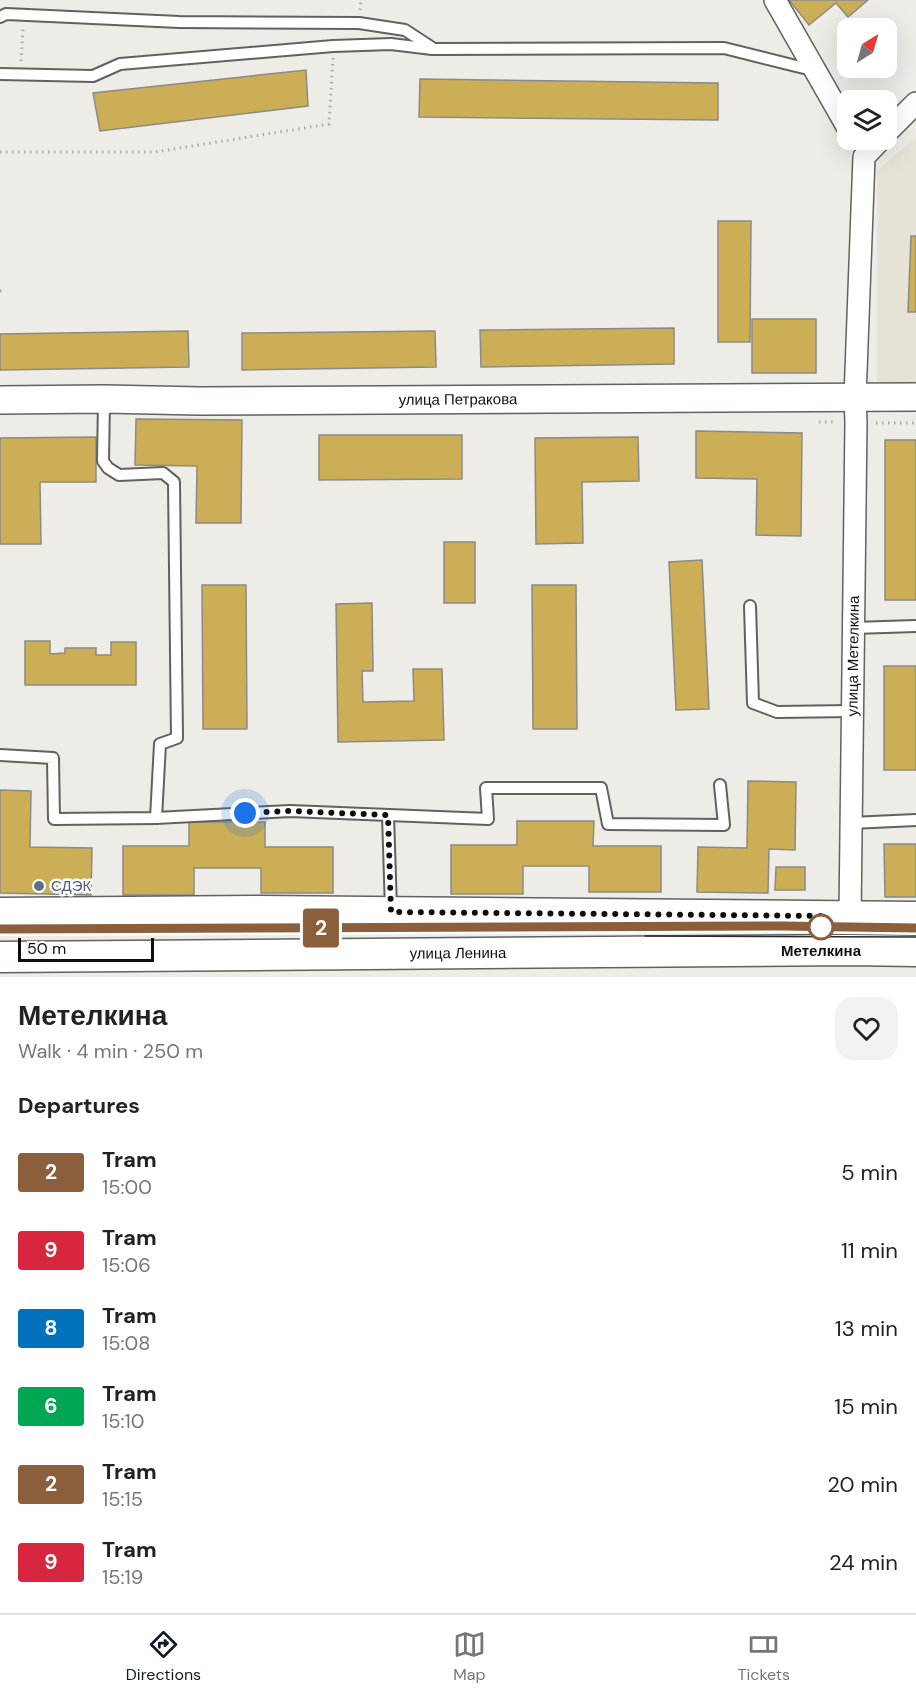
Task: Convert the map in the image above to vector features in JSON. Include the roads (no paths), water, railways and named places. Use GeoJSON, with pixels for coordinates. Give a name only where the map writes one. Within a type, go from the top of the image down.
{"type":"FeatureCollection","features":[{"type":"Feature","properties":{"kind":"main road"},"geometry":{"type":"LineString","coordinates":[[0,913],[258,911],[916,917]]}},
{"type":"Feature","properties":{"kind":"main road","name":"улица Ленина"},"geometry":{"type":"LineString","coordinates":[[0,957],[916,951]]}},
{"type":"Feature","properties":{"kind":"street"},"geometry":{"type":"LineString","coordinates":[[775,0],[837,108]]}},
{"type":"Feature","properties":{"kind":"street"},"geometry":{"type":"LineString","coordinates":[[897,122],[916,103]]}},
{"type":"Feature","properties":{"kind":"street","name":"улица Метелкина"},"geometry":{"type":"LineString","coordinates":[[850,916],[859,150]]}},
{"type":"Feature","properties":{"kind":"street","name":"улица Петракова"},"geometry":{"type":"LineString","coordinates":[[0,400],[916,398]]}},
{"type":"Feature","properties":{"kind":"lane"},"geometry":{"type":"LineString","coordinates":[[0,17],[6,14],[179,22],[359,23],[405,30],[432,49]]}},
{"type":"Feature","properties":{"kind":"lane"},"geometry":{"type":"LineString","coordinates":[[0,74],[93,76],[120,64],[333,46],[391,44],[432,49],[724,48],[816,71]]}},
{"type":"Feature","properties":{"kind":"lane"},"geometry":{"type":"LineString","coordinates":[[104,399],[103,461],[108,468],[119,475],[163,474],[174,482],[177,738],[160,744],[156,818]]}},
{"type":"Feature","properties":{"kind":"lane"},"geometry":{"type":"LineString","coordinates":[[750,606],[753,703],[777,712],[852,711]]}},
{"type":"Feature","properties":{"kind":"lane"},"geometry":{"type":"LineString","coordinates":[[853,628],[916,626]]}},
{"type":"Feature","properties":{"kind":"lane"},"geometry":{"type":"LineString","coordinates":[[0,755],[53,758],[54,819],[156,818],[290,811],[488,819],[486,788],[601,788],[608,824],[724,825],[720,785]]}},
{"type":"Feature","properties":{"kind":"lane"},"geometry":{"type":"LineString","coordinates":[[388,815],[391,912]]}},
{"type":"Feature","properties":{"kind":"lane"},"geometry":{"type":"LineString","coordinates":[[851,823],[916,820]]}},
{"type":"Feature","properties":{"kind":"tram line"},"geometry":{"type":"LineString","coordinates":[[0,929],[782,926],[916,928]]}},
{"type":"Feature","properties":{"kind":"tram line","name":"2"},"geometry":{"type":"LineString","coordinates":[[0,929],[782,926],[916,928]]}},
{"type":"Feature","properties":{"kind":"tram line"},"geometry":{"type":"LineString","coordinates":[[645,936],[916,937]]}},
{"type":"Feature","properties":{"kind":"place","name":"СДЭК"},"geometry":{"type":"Point","coordinates":[39,886]}},
{"type":"Feature","properties":{"kind":"place","name":"Метелкина"},"geometry":{"type":"Point","coordinates":[821,927]}}]}
